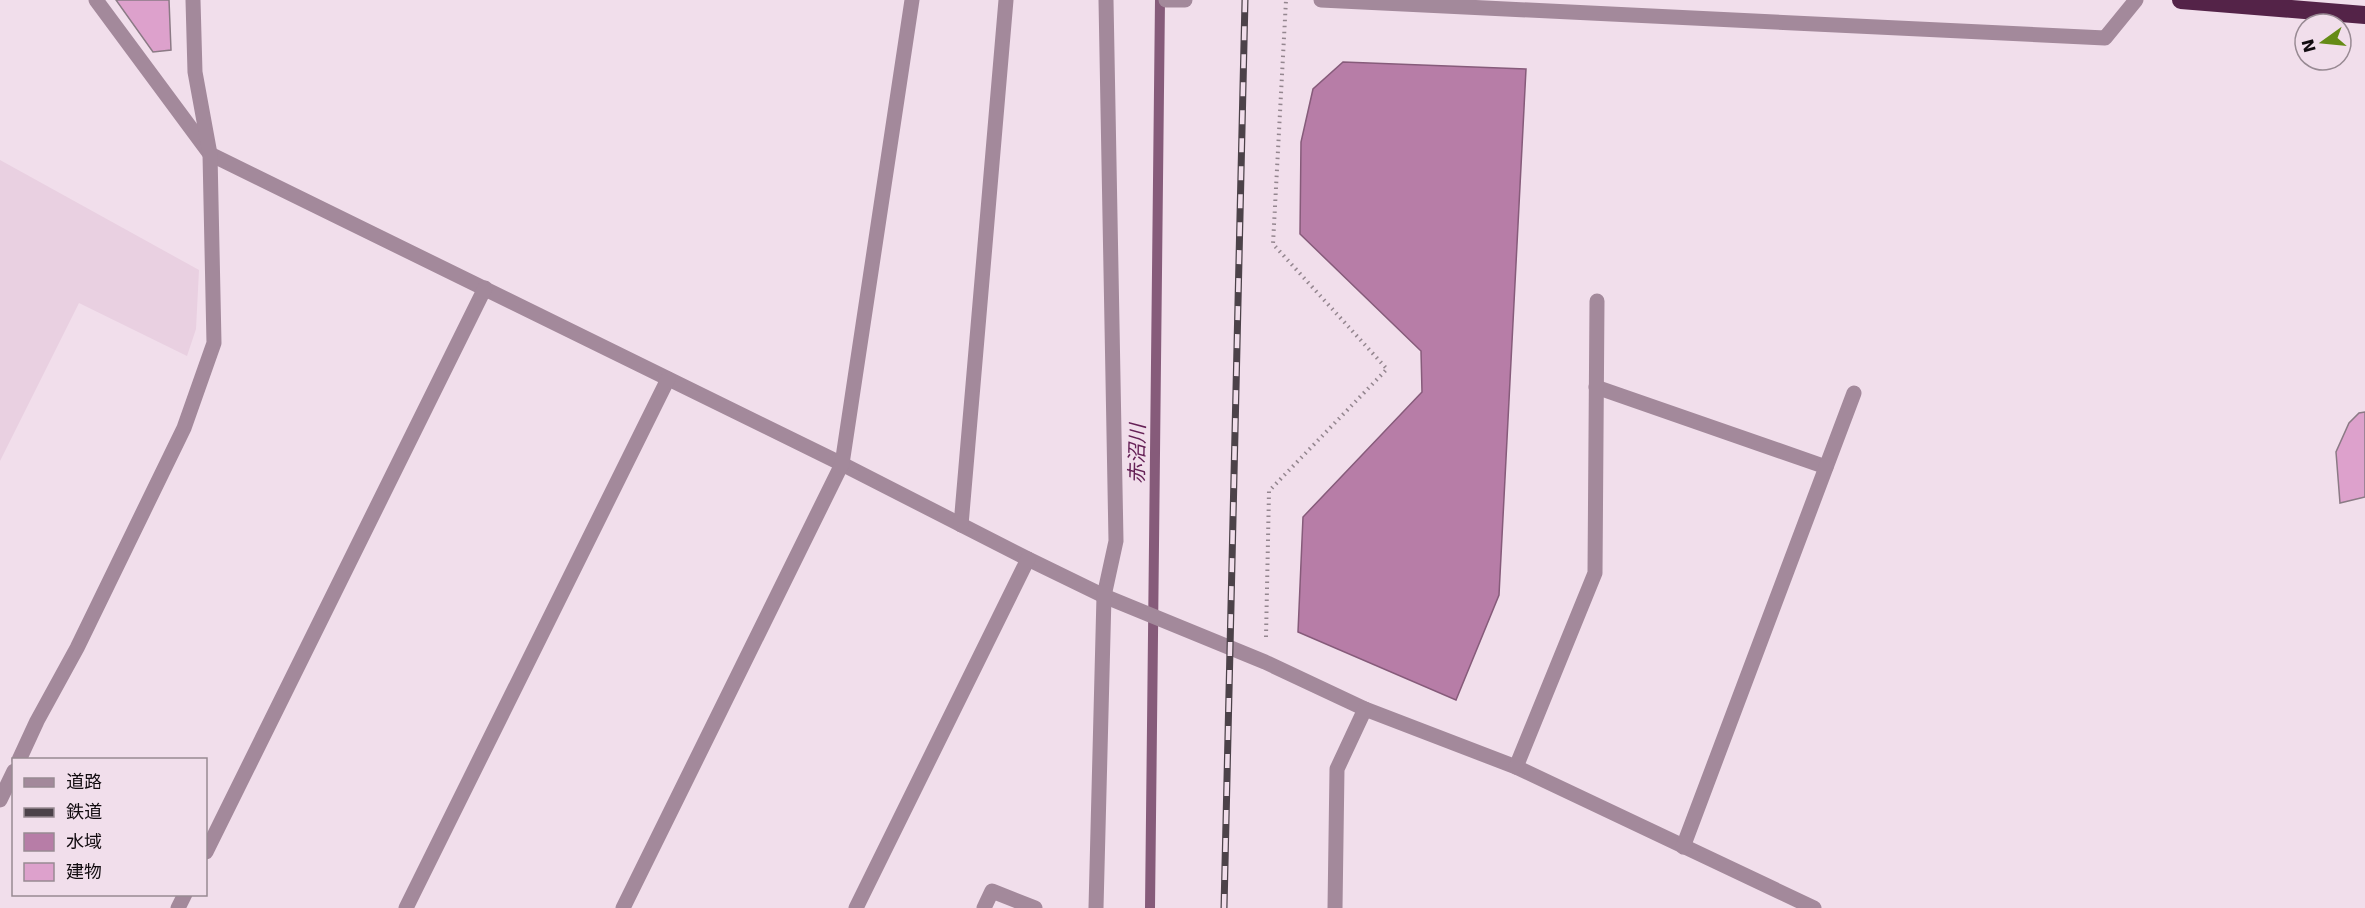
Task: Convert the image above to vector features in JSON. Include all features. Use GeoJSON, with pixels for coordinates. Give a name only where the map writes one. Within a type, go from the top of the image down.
{"type":"FeatureCollection","features":[{"type":"Feature","properties":{"kind":"highway"},"geometry":{"type":"LineString","coordinates":[[2181,0],[2365,15]]}},
{"type":"Feature","properties":{"kind":"street"},"geometry":{"type":"LineString","coordinates":[[96,0],[210,154],[842,464],[1104,596],[1265,662],[1365,709],[1516,767],[1805,906]]}},
{"type":"Feature","properties":{"kind":"street"},"geometry":{"type":"LineString","coordinates":[[19,758],[77,648],[184,428],[214,343],[210,154],[195,72],[193,0]]}},
{"type":"Feature","properties":{"kind":"street"},"geometry":{"type":"LineString","coordinates":[[623,908],[842,464],[912,0]]}},
{"type":"Feature","properties":{"kind":"street"},"geometry":{"type":"LineString","coordinates":[[962,525],[1006,0]]}},
{"type":"Feature","properties":{"kind":"street"},"geometry":{"type":"LineString","coordinates":[[1096,908],[1104,596],[1116,541],[1106,0]]}},
{"type":"Feature","properties":{"kind":"street"},"geometry":{"type":"LineString","coordinates":[[1166,0],[1185,0]]}},
{"type":"Feature","properties":{"kind":"street"},"geometry":{"type":"LineString","coordinates":[[1321,0],[2104,38],[2136,0]]}},
{"type":"Feature","properties":{"kind":"street"},"geometry":{"type":"LineString","coordinates":[[207,850],[486,288]]}},
{"type":"Feature","properties":{"kind":"street"},"geometry":{"type":"LineString","coordinates":[[1516,767],[1595,573],[1597,301]]}},
{"type":"Feature","properties":{"kind":"street"},"geometry":{"type":"LineString","coordinates":[[406,908],[668,379]]}},
{"type":"Feature","properties":{"kind":"street"},"geometry":{"type":"LineString","coordinates":[[1596,387],[1826,467]]}},
{"type":"Feature","properties":{"kind":"street"},"geometry":{"type":"LineString","coordinates":[[1683,847],[1854,393]]}},
{"type":"Feature","properties":{"kind":"street"},"geometry":{"type":"LineString","coordinates":[[856,908],[1028,559]]}},
{"type":"Feature","properties":{"kind":"street"},"geometry":{"type":"LineString","coordinates":[[1335,908],[1337,769],[1365,709]]}},
{"type":"Feature","properties":{"kind":"street"},"geometry":{"type":"LineString","coordinates":[[0,800],[12,775]]}},
{"type":"Feature","properties":{"kind":"street"},"geometry":{"type":"LineString","coordinates":[[984,908],[992,891],[1035,908]]}},
{"type":"Feature","properties":{"kind":"path"},"geometry":{"type":"LineString","coordinates":[[1265,662],[1269,491],[1387,369],[1273,244],[1287,0]]}},
{"type":"Feature","properties":{"kind":"shaded area"},"geometry":{"type":"Polygon","coordinates":[[[0,160],[199,270],[196,329],[187,356],[79,303],[0,461],[0,160]]]}},
{"type":"Feature","properties":{"kind":"water"},"geometry":{"type":"Polygon","coordinates":[[[1343,62],[1526,69],[1499,595],[1456,700],[1298,632],[1303,517],[1422,392],[1421,351],[1300,234],[1301,142],[1313,89],[1343,62]]]}},
{"type":"Feature","properties":{"kind":"building"},"geometry":{"type":"Polygon","coordinates":[[[116,0],[169,0],[171,50],[153,52],[116,0]]]}},
{"type":"Feature","properties":{"kind":"building"},"geometry":{"type":"Polygon","coordinates":[[[2365,412],[2365,497],[2340,503],[2336,452],[2349,423],[2359,413],[2365,412]]]}},
{"type":"Feature","properties":{"kind":"waterway","name":"赤沼川"},"geometry":{"type":"LineString","coordinates":[[1150,908],[1160,0]]}},
{"type":"Feature","properties":{"kind":"railway"},"geometry":{"type":"LineString","coordinates":[[1224,908],[1245,0]]}}]}
